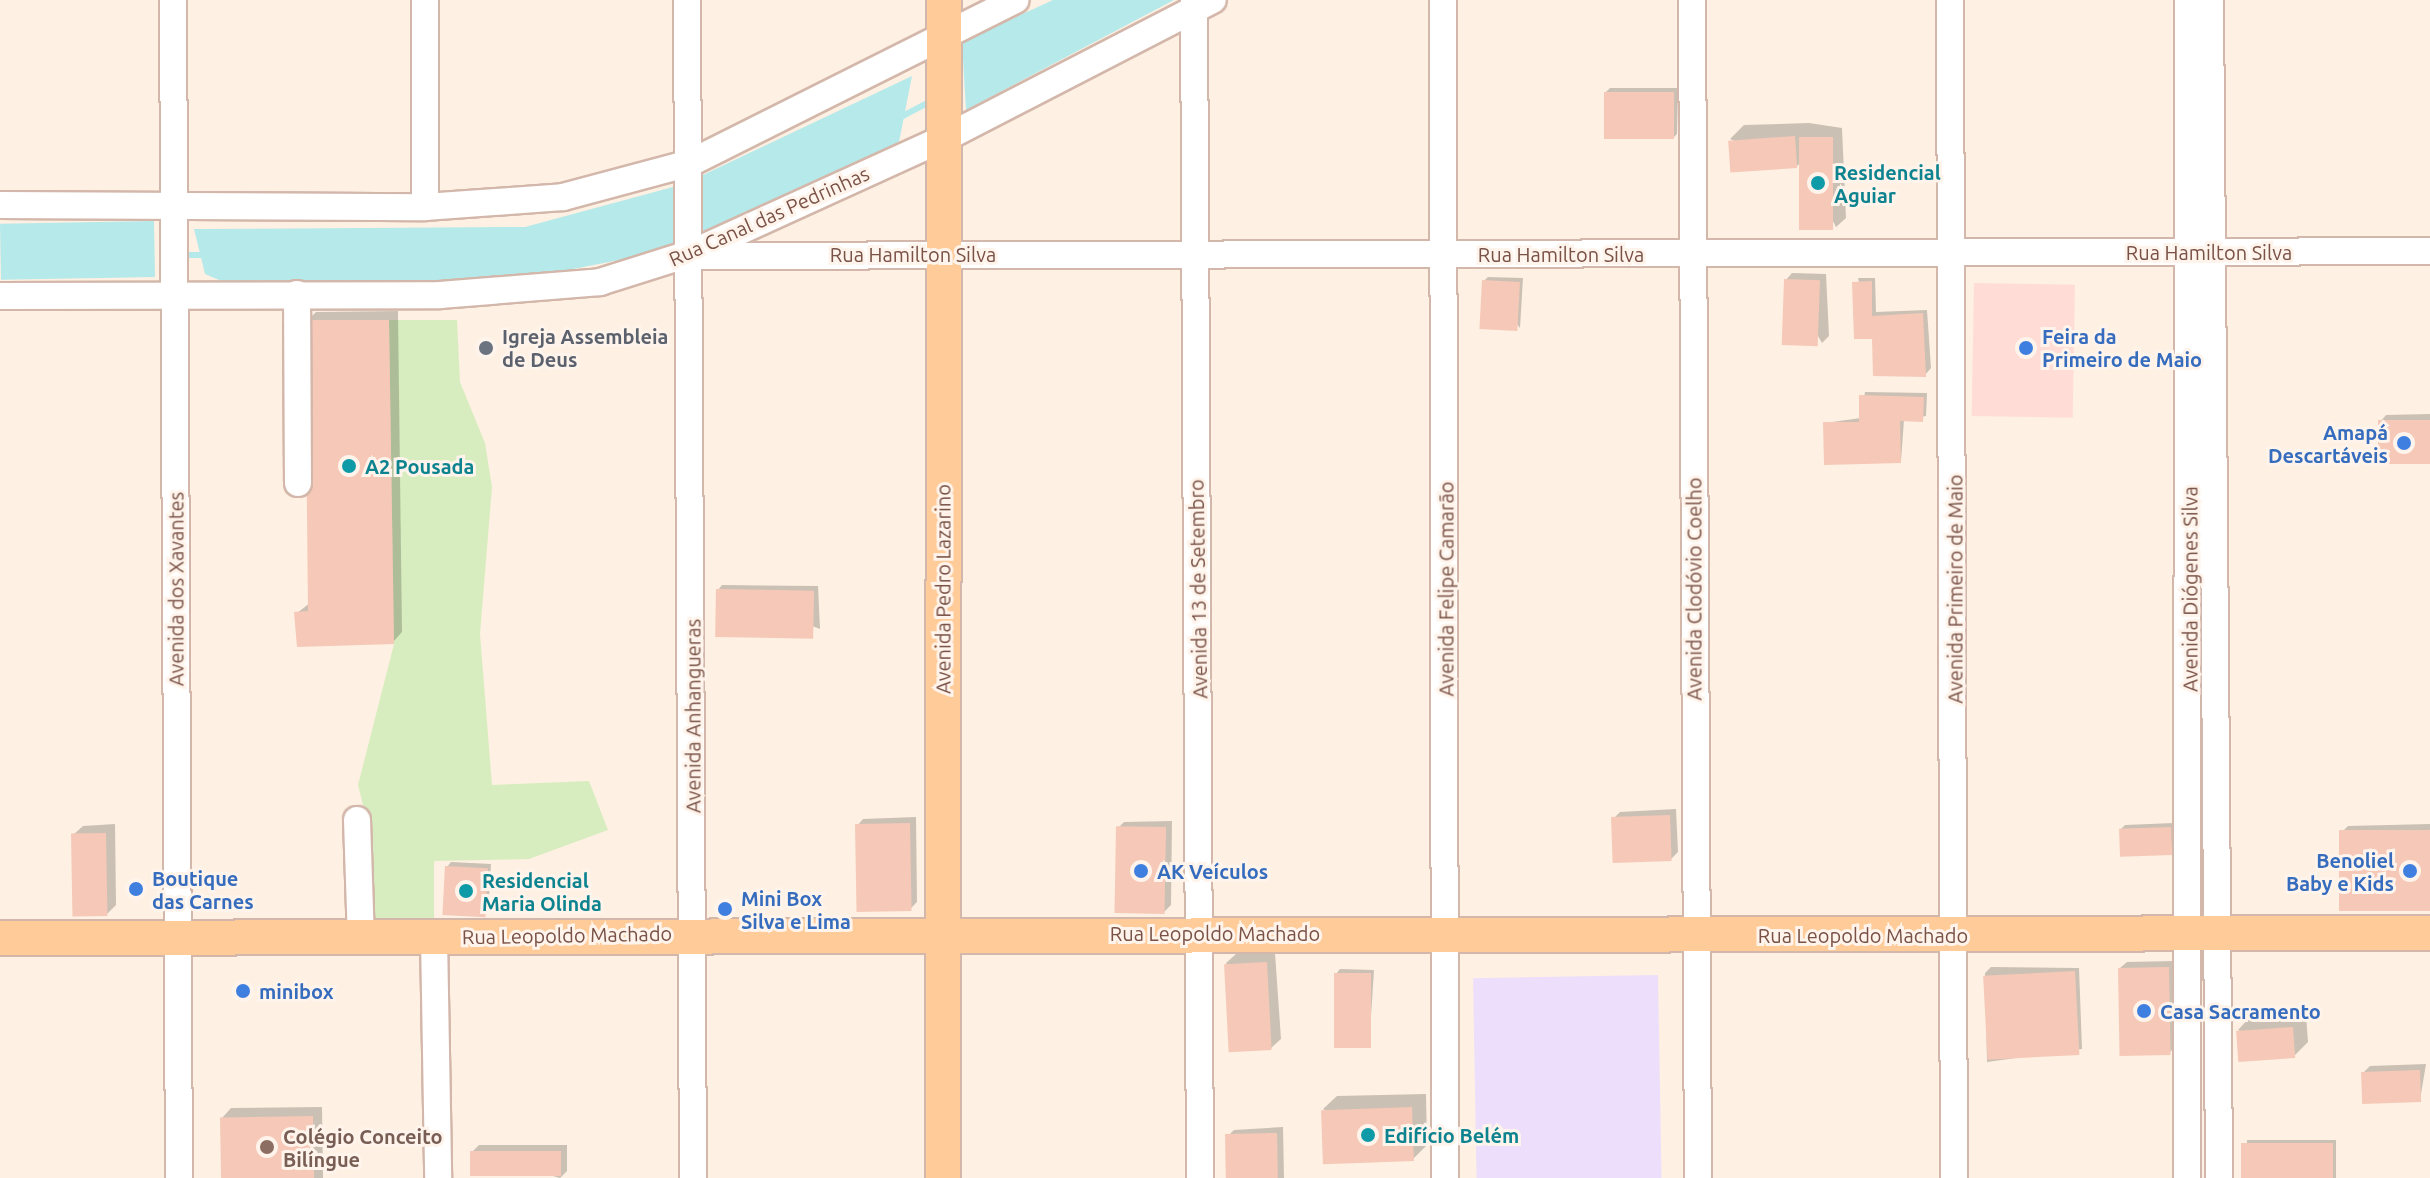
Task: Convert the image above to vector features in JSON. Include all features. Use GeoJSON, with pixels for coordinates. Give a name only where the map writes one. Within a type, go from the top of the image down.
{"type":"FeatureCollection","features":[{"type":"Feature","properties":{"kind":"main road","name":"Avenida Pedro Lazarino"},"geometry":{"type":"LineString","coordinates":[[943,1178],[941,934],[947,137],[944,0]]}},
{"type":"Feature","properties":{"kind":"main road","name":"Rua Leopoldo Machado"},"geometry":{"type":"LineString","coordinates":[[0,938],[361,938],[694,933],[1695,936],[2430,933]]}},
{"type":"Feature","properties":{"kind":"street","name":"Avenida dos Xavantes"},"geometry":{"type":"LineString","coordinates":[[173,0],[179,1178]]}},
{"type":"Feature","properties":{"kind":"street"},"geometry":{"type":"LineString","coordinates":[[425,0],[425,207]]}},
{"type":"Feature","properties":{"kind":"street"},"geometry":{"type":"LineString","coordinates":[[687,0],[690,168]]}},
{"type":"Feature","properties":{"kind":"street"},"geometry":{"type":"LineString","coordinates":[[0,205],[174,219],[563,197],[690,168],[945,40],[1016,0]]}},
{"type":"Feature","properties":{"kind":"street","name":"Avenida Felipe Camarão"},"geometry":{"type":"LineString","coordinates":[[1443,0],[1448,254],[1443,934],[1445,1178]]}},
{"type":"Feature","properties":{"kind":"street","name":"Avenida Clodóvio Coelho"},"geometry":{"type":"LineString","coordinates":[[1692,0],[1698,1178]]}},
{"type":"Feature","properties":{"kind":"street","name":"Avenida Primeiro de Maio"},"geometry":{"type":"LineString","coordinates":[[1950,0],[1955,253],[1954,1178]]}},
{"type":"Feature","properties":{"kind":"street","name":"Avenida Diógenes Silva"},"geometry":{"type":"LineString","coordinates":[[2188,0],[2202,252]]}},
{"type":"Feature","properties":{"kind":"street","name":"Avenida Diógenes Silva"},"geometry":{"type":"LineString","coordinates":[[2210,0],[2202,252],[2204,934],[2219,1178]]}},
{"type":"Feature","properties":{"kind":"street","name":"Rua Canal das Pedrinhas"},"geometry":{"type":"LineString","coordinates":[[0,296],[174,284],[297,294],[440,295],[600,282],[692,250],[947,137],[1200,3]]}},
{"type":"Feature","properties":{"kind":"street","name":"Avenida 13 de Setembro"},"geometry":{"type":"LineString","coordinates":[[1200,3],[1194,253],[1202,933],[1200,1178]]}},
{"type":"Feature","properties":{"kind":"street","name":"Avenida Anhangueras"},"geometry":{"type":"LineString","coordinates":[[690,168],[693,1178]]}},
{"type":"Feature","properties":{"kind":"street","name":"Rua Hamilton Silva"},"geometry":{"type":"LineString","coordinates":[[692,250],[1692,255],[2430,251]]}},
{"type":"Feature","properties":{"kind":"street"},"geometry":{"type":"LineString","coordinates":[[297,294],[298,483]]}},
{"type":"Feature","properties":{"kind":"street"},"geometry":{"type":"LineString","coordinates":[[357,820],[361,938]]}},
{"type":"Feature","properties":{"kind":"street","name":"Avenida Diógenes Silva"},"geometry":{"type":"LineString","coordinates":[[2187,1178],[2204,934]]}},
{"type":"Feature","properties":{"kind":"street"},"geometry":{"type":"LineString","coordinates":[[434,937],[438,1178]]}},
{"type":"Feature","properties":{"kind":"shaded area","name":"Feira da Primeiro de Maio"},"geometry":{"type":"Polygon","coordinates":[[[1974,283],[2075,285],[2073,418],[1972,416],[1974,283]]]}},
{"type":"Feature","properties":{"kind":"shaded area"},"geometry":{"type":"Polygon","coordinates":[[[1658,975],[1662,1178],[1477,1178],[1473,978],[1658,975]]]}},
{"type":"Feature","properties":{"kind":"green space"},"geometry":{"type":"Polygon","coordinates":[[[389,320],[457,320],[460,382],[485,443],[492,487],[480,634],[492,785],[589,781],[608,830],[529,859],[434,861],[434,924],[371,924],[368,825],[358,785],[394,644],[389,320]]]}},
{"type":"Feature","properties":{"kind":"water"},"geometry":{"type":"Polygon","coordinates":[[[1053,0],[1174,0],[966,110],[962,42],[1053,0]]]}},
{"type":"Feature","properties":{"kind":"water"},"geometry":{"type":"Polygon","coordinates":[[[912,76],[899,142],[655,253],[507,282],[233,286],[205,274],[194,229],[525,227],[684,184],[912,76]]]}},
{"type":"Feature","properties":{"kind":"water"},"geometry":{"type":"Polygon","coordinates":[[[154,221],[155,277],[1,280],[0,224],[154,221]]]}},
{"type":"Feature","properties":{"kind":"building"},"geometry":{"type":"Polygon","coordinates":[[[1604,92],[1674,92],[1674,139],[1604,139],[1604,92]]]}},
{"type":"Feature","properties":{"kind":"building"},"geometry":{"type":"Polygon","coordinates":[[[1795,136],[1797,168],[1730,173],[1728,141],[1795,136]]]}},
{"type":"Feature","properties":{"kind":"building","name":"Residencial Aguiar"},"geometry":{"type":"Polygon","coordinates":[[[1799,137],[1833,137],[1833,230],[1799,230],[1799,137]]]}},
{"type":"Feature","properties":{"kind":"building"},"geometry":{"type":"Polygon","coordinates":[[[1784,279],[1820,280],[1818,346],[1782,345],[1784,279]]]}},
{"type":"Feature","properties":{"kind":"building"},"geometry":{"type":"Polygon","coordinates":[[[1482,280],[1520,282],[1517,331],[1479,329],[1482,280]]]}},
{"type":"Feature","properties":{"kind":"building"},"geometry":{"type":"Polygon","coordinates":[[[1872,281],[1872,316],[1923,313],[1926,377],[1873,376],[1872,339],[1854,339],[1852,282],[1872,281]]]}},
{"type":"Feature","properties":{"kind":"building","name":"A2 Pousada"},"geometry":{"type":"Polygon","coordinates":[[[305,320],[389,320],[394,644],[297,647],[294,612],[308,611],[305,320]]]}},
{"type":"Feature","properties":{"kind":"building"},"geometry":{"type":"Polygon","coordinates":[[[1859,395],[1924,397],[1923,422],[1900,421],[1901,463],[1824,465],[1823,422],[1859,422],[1859,395]]]}},
{"type":"Feature","properties":{"kind":"building","name":"Amapá Descartáveis"},"geometry":{"type":"Polygon","coordinates":[[[2378,420],[2430,420],[2430,464],[2378,464],[2378,420]]]}},
{"type":"Feature","properties":{"kind":"building"},"geometry":{"type":"Polygon","coordinates":[[[716,589],[814,591],[813,639],[715,637],[716,589]]]}},
{"type":"Feature","properties":{"kind":"building"},"geometry":{"type":"Polygon","coordinates":[[[1670,815],[1672,861],[1613,863],[1611,817],[1670,815]]]}},
{"type":"Feature","properties":{"kind":"building"},"geometry":{"type":"Polygon","coordinates":[[[910,823],[912,911],[857,912],[855,824],[910,823]]]}},
{"type":"Feature","properties":{"kind":"building","name":"AK Veículos"},"geometry":{"type":"Polygon","coordinates":[[[1116,826],[1166,827],[1164,914],[1114,913],[1116,826]]]}},
{"type":"Feature","properties":{"kind":"building"},"geometry":{"type":"Polygon","coordinates":[[[2171,827],[2172,855],[2120,857],[2119,829],[2171,827]]]}},
{"type":"Feature","properties":{"kind":"building"},"geometry":{"type":"Polygon","coordinates":[[[2339,830],[2430,830],[2430,911],[2339,911],[2339,830]]]}},
{"type":"Feature","properties":{"kind":"building"},"geometry":{"type":"Polygon","coordinates":[[[106,833],[107,916],[72,917],[71,834],[106,833]]]}},
{"type":"Feature","properties":{"kind":"building","name":"Residencial Maria Olinda"},"geometry":{"type":"Polygon","coordinates":[[[445,866],[488,868],[485,917],[442,915],[445,866]]]}},
{"type":"Feature","properties":{"kind":"building"},"geometry":{"type":"Polygon","coordinates":[[[1267,962],[1272,1050],[1229,1052],[1224,964],[1267,962]]]}},
{"type":"Feature","properties":{"kind":"building","name":"Casa Sacramento"},"geometry":{"type":"Polygon","coordinates":[[[2169,967],[2171,1055],[2120,1056],[2118,968],[2169,967]]]}},
{"type":"Feature","properties":{"kind":"building"},"geometry":{"type":"Polygon","coordinates":[[[2075,971],[2079,1055],[1988,1060],[1983,976],[2075,971]]]}},
{"type":"Feature","properties":{"kind":"building"},"geometry":{"type":"Polygon","coordinates":[[[1334,973],[1371,973],[1371,1048],[1334,1048],[1334,973]]]}},
{"type":"Feature","properties":{"kind":"building"},"geometry":{"type":"Polygon","coordinates":[[[2293,1027],[2295,1058],[2238,1062],[2236,1031],[2293,1027]]]}},
{"type":"Feature","properties":{"kind":"building"},"geometry":{"type":"Polygon","coordinates":[[[2420,1070],[2421,1102],[2362,1104],[2361,1072],[2420,1070]]]}},
{"type":"Feature","properties":{"kind":"building","name":"Edifício Belém"},"geometry":{"type":"Polygon","coordinates":[[[1412,1107],[1414,1161],[1323,1164],[1321,1110],[1412,1107]]]}},
{"type":"Feature","properties":{"kind":"building","name":"Colégio Conceito Bilíngue"},"geometry":{"type":"Polygon","coordinates":[[[313,1116],[314,1178],[221,1178],[220,1118],[313,1116]]]}},
{"type":"Feature","properties":{"kind":"building"},"geometry":{"type":"Polygon","coordinates":[[[1277,1133],[1278,1178],[1226,1178],[1225,1134],[1277,1133]]]}},
{"type":"Feature","properties":{"kind":"building"},"geometry":{"type":"Polygon","coordinates":[[[2241,1143],[2333,1143],[2333,1178],[2241,1178],[2241,1143]]]}},
{"type":"Feature","properties":{"kind":"building"},"geometry":{"type":"Polygon","coordinates":[[[470,1151],[561,1151],[561,1176],[470,1176],[470,1151]]]}},
{"type":"Feature","properties":{"kind":"waterway"},"geometry":{"type":"LineString","coordinates":[[897,119],[933,100]]}},
{"type":"Feature","properties":{"kind":"waterway"},"geometry":{"type":"LineString","coordinates":[[181,255],[206,255]]}},
{"type":"Feature","properties":{"kind":"place","name":"Residencial Aguiar"},"geometry":{"type":"Point","coordinates":[1818,183]}},
{"type":"Feature","properties":{"kind":"place","name":"Igreja Assembleia de Deus"},"geometry":{"type":"Point","coordinates":[486,348]}},
{"type":"Feature","properties":{"kind":"place","name":"Feira da Primeiro de Maio"},"geometry":{"type":"Point","coordinates":[2026,348]}},
{"type":"Feature","properties":{"kind":"place","name":"Amapá Descartáveis"},"geometry":{"type":"Point","coordinates":[2404,443]}},
{"type":"Feature","properties":{"kind":"place","name":"A2 Pousada"},"geometry":{"type":"Point","coordinates":[349,466]}},
{"type":"Feature","properties":{"kind":"place","name":"AK Veículos"},"geometry":{"type":"Point","coordinates":[1141,871]}},
{"type":"Feature","properties":{"kind":"place","name":"Benoliel Baby e Kids"},"geometry":{"type":"Point","coordinates":[2410,871]}},
{"type":"Feature","properties":{"kind":"place","name":"Boutique das Carnes"},"geometry":{"type":"Point","coordinates":[136,889]}},
{"type":"Feature","properties":{"kind":"place","name":"Residencial Maria Olinda"},"geometry":{"type":"Point","coordinates":[466,891]}},
{"type":"Feature","properties":{"kind":"place","name":"Mini Box Silva e Lima"},"geometry":{"type":"Point","coordinates":[725,909]}},
{"type":"Feature","properties":{"kind":"place","name":"minibox"},"geometry":{"type":"Point","coordinates":[243,991]}},
{"type":"Feature","properties":{"kind":"place","name":"Casa Sacramento"},"geometry":{"type":"Point","coordinates":[2144,1011]}},
{"type":"Feature","properties":{"kind":"place","name":"Edifício Belém"},"geometry":{"type":"Point","coordinates":[1368,1135]}},
{"type":"Feature","properties":{"kind":"place","name":"Colégio Conceito Bilíngue"},"geometry":{"type":"Point","coordinates":[267,1147]}}]}
